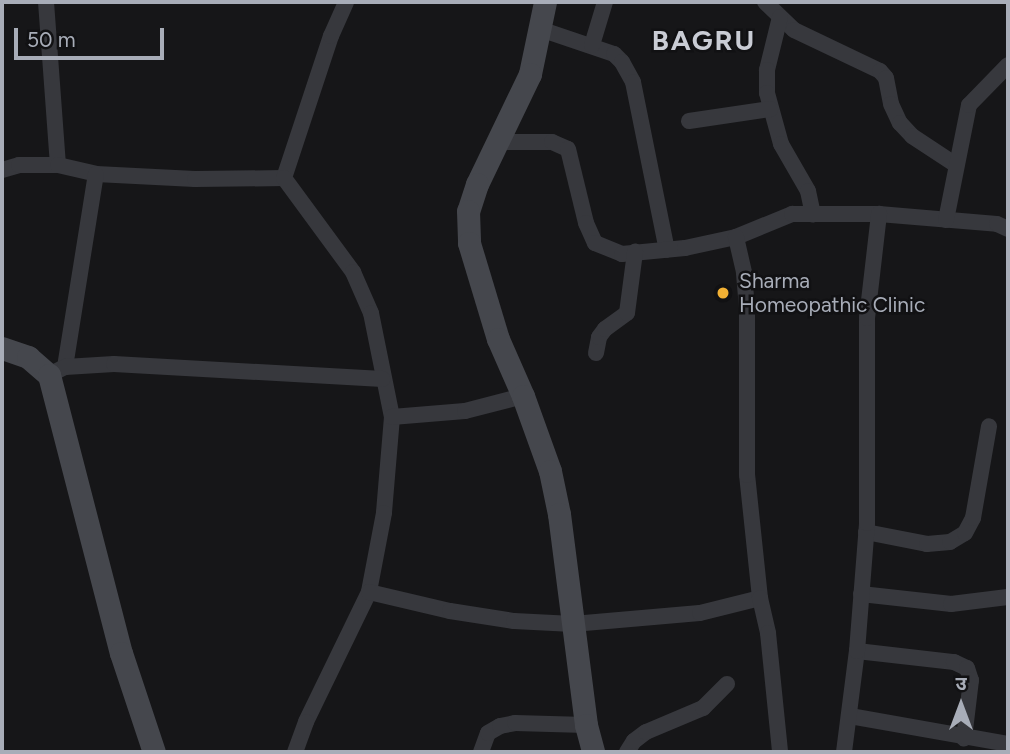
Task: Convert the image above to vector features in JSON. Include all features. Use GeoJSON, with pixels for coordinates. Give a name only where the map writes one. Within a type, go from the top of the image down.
{"type":"FeatureCollection","features":[{"type":"Feature","properties":{"kind":"main road"},"geometry":{"type":"LineString","coordinates":[[545,2],[530,74],[477,184],[468,212],[469,243],[499,339],[550,471],[586,725],[593,752]]}},
{"type":"Feature","properties":{"kind":"main road"},"geometry":{"type":"LineString","coordinates":[[2,348],[57,371],[121,653],[154,752]]}},
{"type":"Feature","properties":{"kind":"street"},"geometry":{"type":"LineString","coordinates":[[46,2],[58,165]]}},
{"type":"Feature","properties":{"kind":"street"},"geometry":{"type":"LineString","coordinates":[[284,178],[331,36],[346,2]]}},
{"type":"Feature","properties":{"kind":"street"},"geometry":{"type":"LineString","coordinates":[[592,45],[605,2]]}},
{"type":"Feature","properties":{"kind":"street"},"geometry":{"type":"LineString","coordinates":[[765,2],[794,30],[880,71],[886,78],[891,104],[900,123],[912,136],[956,165]]}},
{"type":"Feature","properties":{"kind":"street"},"geometry":{"type":"LineString","coordinates":[[780,17],[767,70],[770,109],[781,144],[808,191],[813,214]]}},
{"type":"Feature","properties":{"kind":"street"},"geometry":{"type":"LineString","coordinates":[[540,29],[614,54],[633,82],[667,250]]}},
{"type":"Feature","properties":{"kind":"street"},"geometry":{"type":"LineString","coordinates":[[946,220],[969,105],[1008,65]]}},
{"type":"Feature","properties":{"kind":"street"},"geometry":{"type":"LineString","coordinates":[[689,121],[770,109]]}},
{"type":"Feature","properties":{"kind":"street"},"geometry":{"type":"LineString","coordinates":[[497,142],[552,142],[568,149],[586,223],[595,243],[609,251],[635,253],[667,250],[736,237],[792,214],[879,214],[997,225],[1008,229]]}},
{"type":"Feature","properties":{"kind":"street"},"geometry":{"type":"LineString","coordinates":[[2,170],[19,165],[58,165],[96,174],[195,179],[284,178]]}},
{"type":"Feature","properties":{"kind":"street"},"geometry":{"type":"LineString","coordinates":[[96,174],[57,371],[114,364],[383,379]]}},
{"type":"Feature","properties":{"kind":"street"},"geometry":{"type":"LineString","coordinates":[[284,178],[353,272],[371,313],[392,416],[383,527],[369,592],[306,722],[295,752]]}},
{"type":"Feature","properties":{"kind":"street"},"geometry":{"type":"LineString","coordinates":[[844,752],[857,651],[866,532],[867,318],[879,214]]}},
{"type":"Feature","properties":{"kind":"street"},"geometry":{"type":"LineString","coordinates":[[736,237],[744,272],[747,308],[747,475],[760,598],[768,633],[780,752]]}},
{"type":"Feature","properties":{"kind":"street"},"geometry":{"type":"LineString","coordinates":[[596,353],[605,329],[627,313],[635,253]]}},
{"type":"Feature","properties":{"kind":"street"},"geometry":{"type":"LineString","coordinates":[[392,416],[465,411],[523,396]]}},
{"type":"Feature","properties":{"kind":"street"},"geometry":{"type":"LineString","coordinates":[[866,532],[927,544],[950,542],[965,533],[973,518],[989,426]]}},
{"type":"Feature","properties":{"kind":"street"},"geometry":{"type":"LineString","coordinates":[[369,592],[462,613],[514,621],[573,624],[700,613],[760,598]]}},
{"type":"Feature","properties":{"kind":"street"},"geometry":{"type":"LineString","coordinates":[[861,594],[951,604],[1008,597]]}},
{"type":"Feature","properties":{"kind":"street"},"geometry":{"type":"LineString","coordinates":[[857,651],[954,662],[967,668],[971,680],[964,739]]}},
{"type":"Feature","properties":{"kind":"street"},"geometry":{"type":"LineString","coordinates":[[627,752],[634,741],[646,732],[703,708],[727,684]]}},
{"type":"Feature","properties":{"kind":"street"},"geometry":{"type":"LineString","coordinates":[[849,716],[964,739],[1008,744]]}},
{"type":"Feature","properties":{"kind":"street"},"geometry":{"type":"LineString","coordinates":[[481,752],[488,733],[500,726],[515,723],[586,725]]}},
{"type":"Feature","properties":{"kind":"place","name":"Sharma Homeopathic Clinic"},"geometry":{"type":"Point","coordinates":[723,293]}},
{"type":"Feature","properties":{"kind":"district","name":"BAGRU"},"geometry":{"type":"Point","coordinates":[704,40]}}]}
